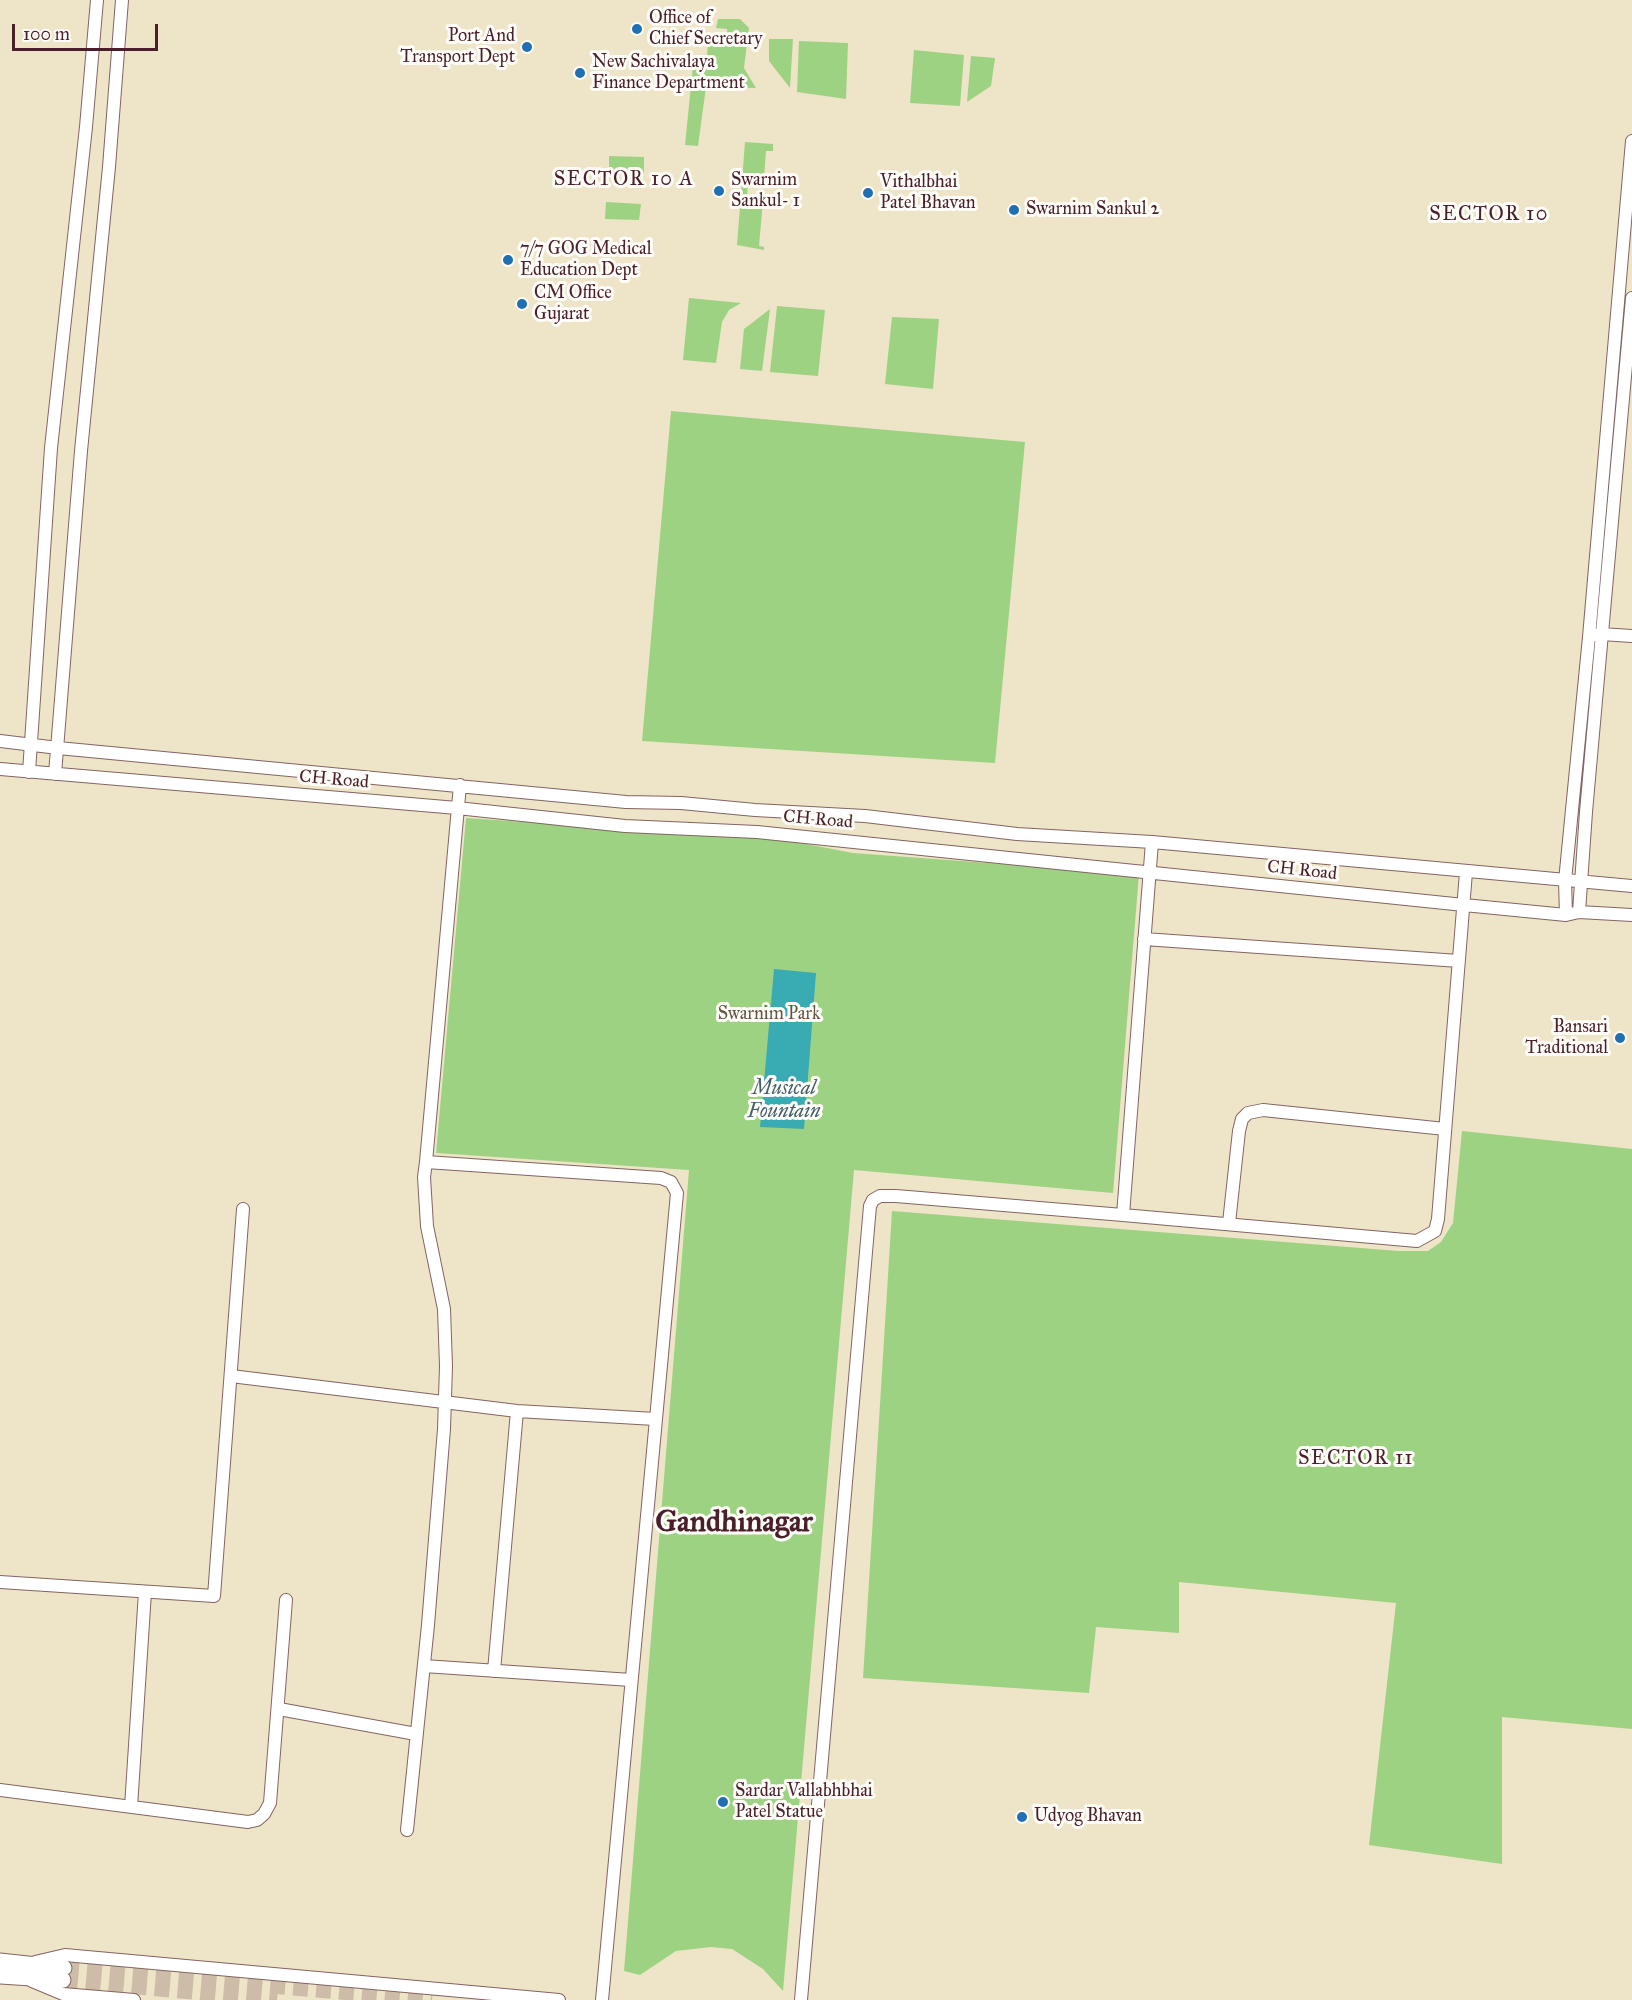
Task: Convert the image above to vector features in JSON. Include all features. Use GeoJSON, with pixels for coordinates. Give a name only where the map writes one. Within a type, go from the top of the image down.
{"type":"FeatureCollection","features":[{"type":"Feature","properties":{"kind":"main road"},"geometry":{"type":"LineString","coordinates":[[0,1961],[27,1971]]}},
{"type":"Feature","properties":{"kind":"main road"},"geometry":{"type":"LineString","coordinates":[[0,1976],[27,1971],[64,1974]]}},
{"type":"Feature","properties":{"kind":"street"},"geometry":{"type":"LineString","coordinates":[[29,772],[51,448],[98,0]]}},
{"type":"Feature","properties":{"kind":"street"},"geometry":{"type":"LineString","coordinates":[[55,774],[82,437],[109,167],[122,0]]}},
{"type":"Feature","properties":{"kind":"street"},"geometry":{"type":"LineString","coordinates":[[1579,912],[1595,635],[1632,141]]}},
{"type":"Feature","properties":{"kind":"street"},"geometry":{"type":"LineString","coordinates":[[1566,915],[1565,881],[1632,298]]}},
{"type":"Feature","properties":{"kind":"street"},"geometry":{"type":"LineString","coordinates":[[1595,635],[1632,636]]}},
{"type":"Feature","properties":{"kind":"street","name":"CH Road"},"geometry":{"type":"LineString","coordinates":[[0,741],[627,802],[681,803],[865,816],[1017,834],[1152,842],[1632,886]]}},
{"type":"Feature","properties":{"kind":"street","name":"CH Road"},"geometry":{"type":"LineString","coordinates":[[0,769],[457,808],[625,826],[758,832],[1464,906],[1566,915],[1579,912],[1632,915]]}},
{"type":"Feature","properties":{"kind":"street"},"geometry":{"type":"LineString","coordinates":[[407,1830],[424,1666],[445,1401],[444,1309],[427,1226],[424,1177],[459,785]]}},
{"type":"Feature","properties":{"kind":"street"},"geometry":{"type":"LineString","coordinates":[[1123,1215],[1152,842]]}},
{"type":"Feature","properties":{"kind":"street"},"geometry":{"type":"LineString","coordinates":[[801,2000],[870,1206],[873,1200],[880,1196],[896,1196],[1417,1241],[1425,1238],[1435,1231],[1438,1219],[1466,872]]}},
{"type":"Feature","properties":{"kind":"street"},"geometry":{"type":"LineString","coordinates":[[1144,939],[1459,961]]}},
{"type":"Feature","properties":{"kind":"street"},"geometry":{"type":"LineString","coordinates":[[1228,1223],[1239,1131],[1242,1119],[1248,1113],[1263,1110],[1445,1129]]}},
{"type":"Feature","properties":{"kind":"street"},"geometry":{"type":"LineString","coordinates":[[426,1162],[661,1178],[670,1182],[677,1193],[602,2000]]}},
{"type":"Feature","properties":{"kind":"street"},"geometry":{"type":"LineString","coordinates":[[0,1582],[214,1596],[243,1209]]}},
{"type":"Feature","properties":{"kind":"street"},"geometry":{"type":"LineString","coordinates":[[231,1376],[517,1411],[655,1419]]}},
{"type":"Feature","properties":{"kind":"street"},"geometry":{"type":"LineString","coordinates":[[494,1671],[517,1411]]}},
{"type":"Feature","properties":{"kind":"street"},"geometry":{"type":"LineString","coordinates":[[131,1807],[145,1592]]}},
{"type":"Feature","properties":{"kind":"street"},"geometry":{"type":"LineString","coordinates":[[0,1790],[248,1822],[257,1820],[264,1814],[270,1803],[286,1600]]}},
{"type":"Feature","properties":{"kind":"street"},"geometry":{"type":"LineString","coordinates":[[424,1666],[631,1680]]}},
{"type":"Feature","properties":{"kind":"street"},"geometry":{"type":"LineString","coordinates":[[279,1709],[416,1734]]}},
{"type":"Feature","properties":{"kind":"street"},"geometry":{"type":"LineString","coordinates":[[27,1971],[65,1955],[559,2000]]}},
{"type":"Feature","properties":{"kind":"street"},"geometry":{"type":"LineString","coordinates":[[27,1971],[63,1994],[134,2000]]}},
{"type":"Feature","properties":{"kind":"green space"},"geometry":{"type":"Polygon","coordinates":[[[718,19],[740,19],[749,28],[744,68],[756,88],[706,87],[698,146],[685,145],[694,56],[707,57],[708,40],[728,39],[727,29],[716,28],[718,19]]]}},
{"type":"Feature","properties":{"kind":"green space"},"geometry":{"type":"Polygon","coordinates":[[[769,39],[793,39],[790,88],[769,61],[769,39]]]}},
{"type":"Feature","properties":{"kind":"green space"},"geometry":{"type":"Polygon","coordinates":[[[799,41],[848,43],[846,99],[797,92],[799,41]]]}},
{"type":"Feature","properties":{"kind":"green space"},"geometry":{"type":"Polygon","coordinates":[[[914,50],[964,55],[960,106],[910,103],[914,50]]]}},
{"type":"Feature","properties":{"kind":"green space"},"geometry":{"type":"Polygon","coordinates":[[[971,56],[995,58],[991,86],[967,102],[971,56]]]}},
{"type":"Feature","properties":{"kind":"green space"},"geometry":{"type":"Polygon","coordinates":[[[745,142],[773,144],[773,151],[766,151],[764,177],[748,176],[747,199],[763,201],[759,246],[764,247],[764,250],[737,245],[745,142]]]}},
{"type":"Feature","properties":{"kind":"green space"},"geometry":{"type":"Polygon","coordinates":[[[609,156],[644,157],[644,173],[609,172],[609,156]]]}},
{"type":"Feature","properties":{"kind":"green space"},"geometry":{"type":"Polygon","coordinates":[[[606,202],[641,204],[639,220],[605,219],[606,202]]]}},
{"type":"Feature","properties":{"kind":"green space"},"geometry":{"type":"Polygon","coordinates":[[[689,298],[741,303],[729,310],[722,322],[716,363],[683,360],[689,298]]]}},
{"type":"Feature","properties":{"kind":"green space"},"geometry":{"type":"Polygon","coordinates":[[[777,306],[825,310],[818,376],[770,372],[777,306]]]}},
{"type":"Feature","properties":{"kind":"green space"},"geometry":{"type":"Polygon","coordinates":[[[770,309],[762,371],[740,369],[744,329],[770,309]]]}},
{"type":"Feature","properties":{"kind":"green space"},"geometry":{"type":"Polygon","coordinates":[[[892,317],[939,319],[933,389],[885,384],[892,317]]]}},
{"type":"Feature","properties":{"kind":"green space"},"geometry":{"type":"Polygon","coordinates":[[[671,411],[1025,442],[995,763],[642,741],[671,411]]]}},
{"type":"Feature","properties":{"kind":"green space","name":"Swarnim Park"},"geometry":{"type":"Polygon","coordinates":[[[466,818],[780,839],[853,853],[1139,874],[1113,1193],[854,1170],[783,1991],[763,1969],[732,1949],[711,1947],[676,1951],[640,1975],[624,1971],[689,1170],[436,1153],[466,818]]]}},
{"type":"Feature","properties":{"kind":"green space"},"geometry":{"type":"Polygon","coordinates":[[[1462,1131],[1632,1149],[1632,1729],[1502,1717],[1502,1864],[1369,1845],[1396,1603],[1179,1582],[1179,1633],[1096,1627],[1089,1693],[863,1678],[892,1211],[1399,1251],[1428,1251],[1441,1242],[1453,1223],[1462,1131]]]}},
{"type":"Feature","properties":{"kind":"water","name":"Musical Fountain"},"geometry":{"type":"Polygon","coordinates":[[[774,969],[816,973],[804,1129],[760,1127],[774,969]]]}},
{"type":"Feature","properties":{"kind":"tunnel"},"geometry":{"type":"LineString","coordinates":[[64,1968],[432,2000]]}},
{"type":"Feature","properties":{"kind":"tunnel"},"geometry":{"type":"LineString","coordinates":[[63,1980],[277,2000]]}},
{"type":"Feature","properties":{"kind":"place","name":"Office of Chief Secretary"},"geometry":{"type":"Point","coordinates":[637,29]}},
{"type":"Feature","properties":{"kind":"place","name":"Port And Transport Dept"},"geometry":{"type":"Point","coordinates":[527,47]}},
{"type":"Feature","properties":{"kind":"place","name":"New Sachivalaya Finance Department"},"geometry":{"type":"Point","coordinates":[580,73]}},
{"type":"Feature","properties":{"kind":"place","name":"Swarnim Sankul- 1"},"geometry":{"type":"Point","coordinates":[719,191]}},
{"type":"Feature","properties":{"kind":"place","name":"Vithalbhai Patel Bhavan"},"geometry":{"type":"Point","coordinates":[868,193]}},
{"type":"Feature","properties":{"kind":"place","name":"Swarnim Sankul 2"},"geometry":{"type":"Point","coordinates":[1014,210]}},
{"type":"Feature","properties":{"kind":"place","name":"7/7 GOG Medical Education Dept"},"geometry":{"type":"Point","coordinates":[508,260]}},
{"type":"Feature","properties":{"kind":"place","name":"CM Office Gujarat"},"geometry":{"type":"Point","coordinates":[522,304]}},
{"type":"Feature","properties":{"kind":"place","name":"Bansari Traditional"},"geometry":{"type":"Point","coordinates":[1620,1038]}},
{"type":"Feature","properties":{"kind":"place","name":"Sardar Vallabhbhai Patel Statue"},"geometry":{"type":"Point","coordinates":[723,1802]}},
{"type":"Feature","properties":{"kind":"place","name":"Udyog Bhavan"},"geometry":{"type":"Point","coordinates":[1022,1817]}},
{"type":"Feature","properties":{"kind":"district","name":"SECTOR 10 A"},"geometry":{"type":"Point","coordinates":[624,180]}},
{"type":"Feature","properties":{"kind":"district","name":"SECTOR 10"},"geometry":{"type":"Point","coordinates":[1489,215]}},
{"type":"Feature","properties":{"kind":"district","name":"SECTOR 11"},"geometry":{"type":"Point","coordinates":[1356,1459]}},
{"type":"Feature","properties":{"kind":"district","name":"Gandhinagar"},"geometry":{"type":"Point","coordinates":[734,1524]}}]}
